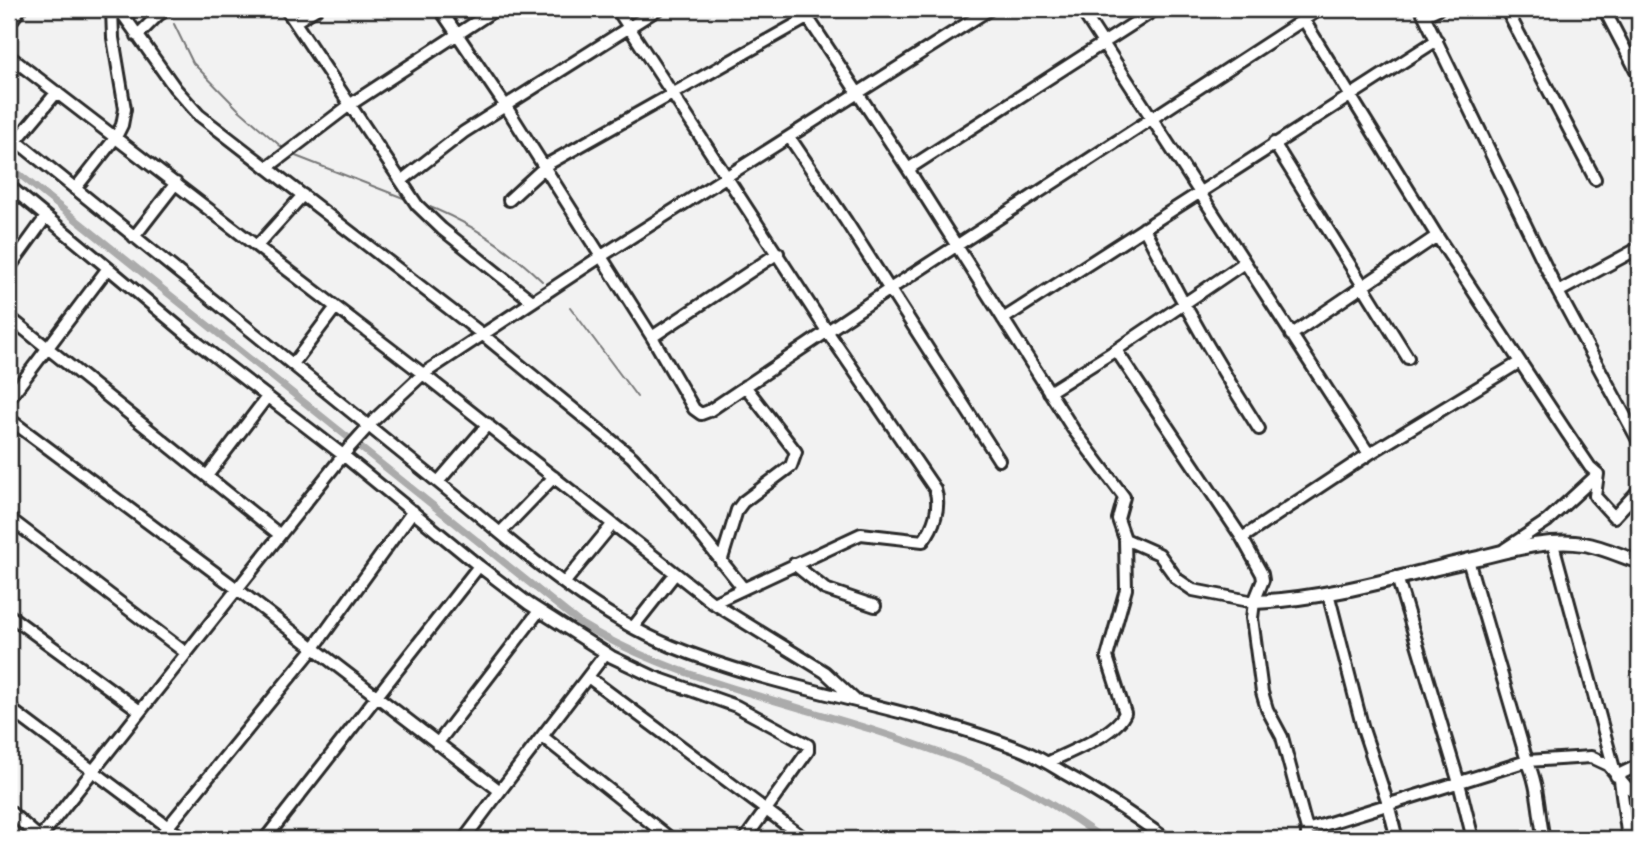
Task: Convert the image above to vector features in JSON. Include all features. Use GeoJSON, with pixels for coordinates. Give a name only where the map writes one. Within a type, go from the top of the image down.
{"type":"FeatureCollection","features":[{"type":"Feature","properties":{"kind":"main road"},"geometry":{"type":"LineString","coordinates":[[1254,602],[1275,602],[1328,593],[1501,552],[1553,544],[1582,543],[1639,562]]}},
{"type":"Feature","properties":{"kind":"street"},"geometry":{"type":"LineString","coordinates":[[9,24],[20,9]]}},
{"type":"Feature","properties":{"kind":"street"},"geometry":{"type":"LineString","coordinates":[[75,189],[116,137],[122,125],[125,109],[113,38],[112,9]]}},
{"type":"Feature","properties":{"kind":"street"},"geometry":{"type":"LineString","coordinates":[[119,9],[175,88],[199,115],[482,334],[632,457],[682,512],[743,588]]}},
{"type":"Feature","properties":{"kind":"street"},"geometry":{"type":"LineString","coordinates":[[138,36],[158,15],[168,9]]}},
{"type":"Feature","properties":{"kind":"street"},"geometry":{"type":"LineString","coordinates":[[286,9],[417,205],[442,229],[532,301]]}},
{"type":"Feature","properties":{"kind":"street"},"geometry":{"type":"LineString","coordinates":[[295,22],[316,9]]}},
{"type":"Feature","properties":{"kind":"street"},"geometry":{"type":"LineString","coordinates":[[440,9],[505,105],[652,337],[694,409],[701,414],[1320,9]]}},
{"type":"Feature","properties":{"kind":"street"},"geometry":{"type":"LineString","coordinates":[[267,168],[351,104],[496,9]]}},
{"type":"Feature","properties":{"kind":"street"},"geometry":{"type":"LineString","coordinates":[[617,9],[827,331],[935,489],[938,500],[929,534],[923,541],[861,534],[713,603]]}},
{"type":"Feature","properties":{"kind":"street"},"geometry":{"type":"LineString","coordinates":[[401,181],[464,132],[658,9]]}},
{"type":"Feature","properties":{"kind":"street"},"geometry":{"type":"LineString","coordinates":[[509,200],[543,167],[805,14],[823,9]]}},
{"type":"Feature","properties":{"kind":"street"},"geometry":{"type":"LineString","coordinates":[[9,811],[40,839],[346,451],[424,374],[600,257],[990,9]]}},
{"type":"Feature","properties":{"kind":"street"},"geometry":{"type":"LineString","coordinates":[[1081,9],[1369,454]]}},
{"type":"Feature","properties":{"kind":"street"},"geometry":{"type":"LineString","coordinates":[[908,169],[1156,9]]}},
{"type":"Feature","properties":{"kind":"street"},"geometry":{"type":"LineString","coordinates":[[1297,9],[1437,236],[1590,467],[1598,474]]}},
{"type":"Feature","properties":{"kind":"street"},"geometry":{"type":"LineString","coordinates":[[1438,9],[1423,12],[1558,292],[1635,425],[1639,442]]}},
{"type":"Feature","properties":{"kind":"street"},"geometry":{"type":"LineString","coordinates":[[1506,9],[1595,179]]}},
{"type":"Feature","properties":{"kind":"street"},"geometry":{"type":"LineString","coordinates":[[1604,9],[1639,76]]}},
{"type":"Feature","properties":{"kind":"street"},"geometry":{"type":"LineString","coordinates":[[805,14],[908,169],[1073,429],[1124,497],[1118,519],[1125,539],[1126,589],[1107,657],[1125,713],[1118,724],[1102,735],[1047,763]]}},
{"type":"Feature","properties":{"kind":"street"},"geometry":{"type":"LineString","coordinates":[[1003,319],[1437,40]]}},
{"type":"Feature","properties":{"kind":"street"},"geometry":{"type":"LineString","coordinates":[[9,56],[424,374],[713,603],[825,672],[857,702]]}},
{"type":"Feature","properties":{"kind":"street"},"geometry":{"type":"LineString","coordinates":[[57,92],[12,138],[293,364],[365,430],[438,482],[531,560],[609,613],[669,645],[728,667],[941,723],[1020,748],[1112,800],[1166,839]]}},
{"type":"Feature","properties":{"kind":"street"},"geometry":{"type":"LineString","coordinates":[[790,138],[999,460]]}},
{"type":"Feature","properties":{"kind":"street"},"geometry":{"type":"LineString","coordinates":[[1274,143],[1408,358]]}},
{"type":"Feature","properties":{"kind":"street"},"geometry":{"type":"LineString","coordinates":[[134,237],[176,183]]}},
{"type":"Feature","properties":{"kind":"street"},"geometry":{"type":"LineString","coordinates":[[9,187],[267,397],[346,451],[479,566],[539,611],[606,653],[654,677],[736,706],[808,746],[808,751],[745,839]]}},
{"type":"Feature","properties":{"kind":"street"},"geometry":{"type":"LineString","coordinates":[[257,246],[303,195]]}},
{"type":"Feature","properties":{"kind":"street"},"geometry":{"type":"LineString","coordinates":[[9,268],[46,217]]}},
{"type":"Feature","properties":{"kind":"street"},"geometry":{"type":"LineString","coordinates":[[1144,228],[1183,305],[1259,429]]}},
{"type":"Feature","properties":{"kind":"street"},"geometry":{"type":"LineString","coordinates":[[1291,335],[1437,236]]}},
{"type":"Feature","properties":{"kind":"street"},"geometry":{"type":"LineString","coordinates":[[1558,292],[1639,248]]}},
{"type":"Feature","properties":{"kind":"street"},"geometry":{"type":"LineString","coordinates":[[652,337],[778,253]]}},
{"type":"Feature","properties":{"kind":"street"},"geometry":{"type":"LineString","coordinates":[[1049,392],[1244,263]]}},
{"type":"Feature","properties":{"kind":"street"},"geometry":{"type":"LineString","coordinates":[[9,399],[108,268]]}},
{"type":"Feature","properties":{"kind":"street"},"geometry":{"type":"LineString","coordinates":[[293,364],[336,307]]}},
{"type":"Feature","properties":{"kind":"street"},"geometry":{"type":"LineString","coordinates":[[9,317],[279,535]]}},
{"type":"Feature","properties":{"kind":"street"},"geometry":{"type":"LineString","coordinates":[[1116,350],[1242,538],[1262,574],[1263,580],[1254,602],[1253,627],[1264,701],[1282,737],[1307,835],[1388,804],[1527,761],[1591,757],[1608,765],[1628,787],[1639,793]]}},
{"type":"Feature","properties":{"kind":"street"},"geometry":{"type":"LineString","coordinates":[[1242,538],[1369,454],[1520,362]]}},
{"type":"Feature","properties":{"kind":"street"},"geometry":{"type":"LineString","coordinates":[[721,562],[737,510],[743,502],[795,461],[796,452],[745,386]]}},
{"type":"Feature","properties":{"kind":"street"},"geometry":{"type":"LineString","coordinates":[[206,476],[267,397]]}},
{"type":"Feature","properties":{"kind":"street"},"geometry":{"type":"LineString","coordinates":[[9,419],[237,589],[500,791]]}},
{"type":"Feature","properties":{"kind":"street"},"geometry":{"type":"LineString","coordinates":[[438,482],[488,424]]}},
{"type":"Feature","properties":{"kind":"street"},"geometry":{"type":"LineString","coordinates":[[1598,474],[1595,496],[1614,517],[1639,490]]}},
{"type":"Feature","properties":{"kind":"street"},"geometry":{"type":"LineString","coordinates":[[1501,552],[1548,521],[1598,474]]}},
{"type":"Feature","properties":{"kind":"street"},"geometry":{"type":"LineString","coordinates":[[500,533],[554,477]]}},
{"type":"Feature","properties":{"kind":"street"},"geometry":{"type":"LineString","coordinates":[[158,839],[313,649],[413,511]]}},
{"type":"Feature","properties":{"kind":"street"},"geometry":{"type":"LineString","coordinates":[[9,518],[186,653]]}},
{"type":"Feature","properties":{"kind":"street"},"geometry":{"type":"LineString","coordinates":[[565,582],[612,525]]}},
{"type":"Feature","properties":{"kind":"street"},"geometry":{"type":"LineString","coordinates":[[1125,539],[1159,554],[1177,579],[1193,590],[1254,602]]}},
{"type":"Feature","properties":{"kind":"street"},"geometry":{"type":"LineString","coordinates":[[1553,544],[1618,777],[1628,839]]}},
{"type":"Feature","properties":{"kind":"street"},"geometry":{"type":"LineString","coordinates":[[1468,560],[1527,761],[1535,778],[1544,839]]}},
{"type":"Feature","properties":{"kind":"street"},"geometry":{"type":"LineString","coordinates":[[794,564],[825,589],[875,606]]}},
{"type":"Feature","properties":{"kind":"street"},"geometry":{"type":"LineString","coordinates":[[265,839],[479,566]]}},
{"type":"Feature","properties":{"kind":"street"},"geometry":{"type":"LineString","coordinates":[[634,626],[676,574]]}},
{"type":"Feature","properties":{"kind":"street"},"geometry":{"type":"LineString","coordinates":[[1397,577],[1459,783],[1473,839]]}},
{"type":"Feature","properties":{"kind":"street"},"geometry":{"type":"LineString","coordinates":[[1328,593],[1363,729],[1397,839]]}},
{"type":"Feature","properties":{"kind":"street"},"geometry":{"type":"LineString","coordinates":[[437,744],[539,611]]}},
{"type":"Feature","properties":{"kind":"street"},"geometry":{"type":"LineString","coordinates":[[9,615],[140,711]]}},
{"type":"Feature","properties":{"kind":"street"},"geometry":{"type":"LineString","coordinates":[[464,839],[606,653]]}},
{"type":"Feature","properties":{"kind":"street"},"geometry":{"type":"LineString","coordinates":[[588,677],[805,839]]}},
{"type":"Feature","properties":{"kind":"street"},"geometry":{"type":"LineString","coordinates":[[9,708],[184,839]]}},
{"type":"Feature","properties":{"kind":"street"},"geometry":{"type":"LineString","coordinates":[[543,737],[671,839]]}},
{"type":"Feature","properties":{"kind":"street"},"geometry":{"type":"LineString","coordinates":[[1618,777],[1639,765]]}},
{"type":"Feature","properties":{"kind":"waterway"},"geometry":{"type":"LineString","coordinates":[[174,24],[193,63],[238,109],[284,149]]}},
{"type":"Feature","properties":{"kind":"waterway"},"geometry":{"type":"LineString","coordinates":[[293,155],[406,199]]}},
{"type":"Feature","properties":{"kind":"waterway"},"geometry":{"type":"LineString","coordinates":[[9,166],[581,624],[615,642],[686,672],[885,734],[990,772],[1049,802],[1104,839]]}},
{"type":"Feature","properties":{"kind":"waterway"},"geometry":{"type":"LineString","coordinates":[[425,205],[457,219],[487,237],[542,281]]}},
{"type":"Feature","properties":{"kind":"waterway"},"geometry":{"type":"LineString","coordinates":[[570,307],[637,397]]}}]}
